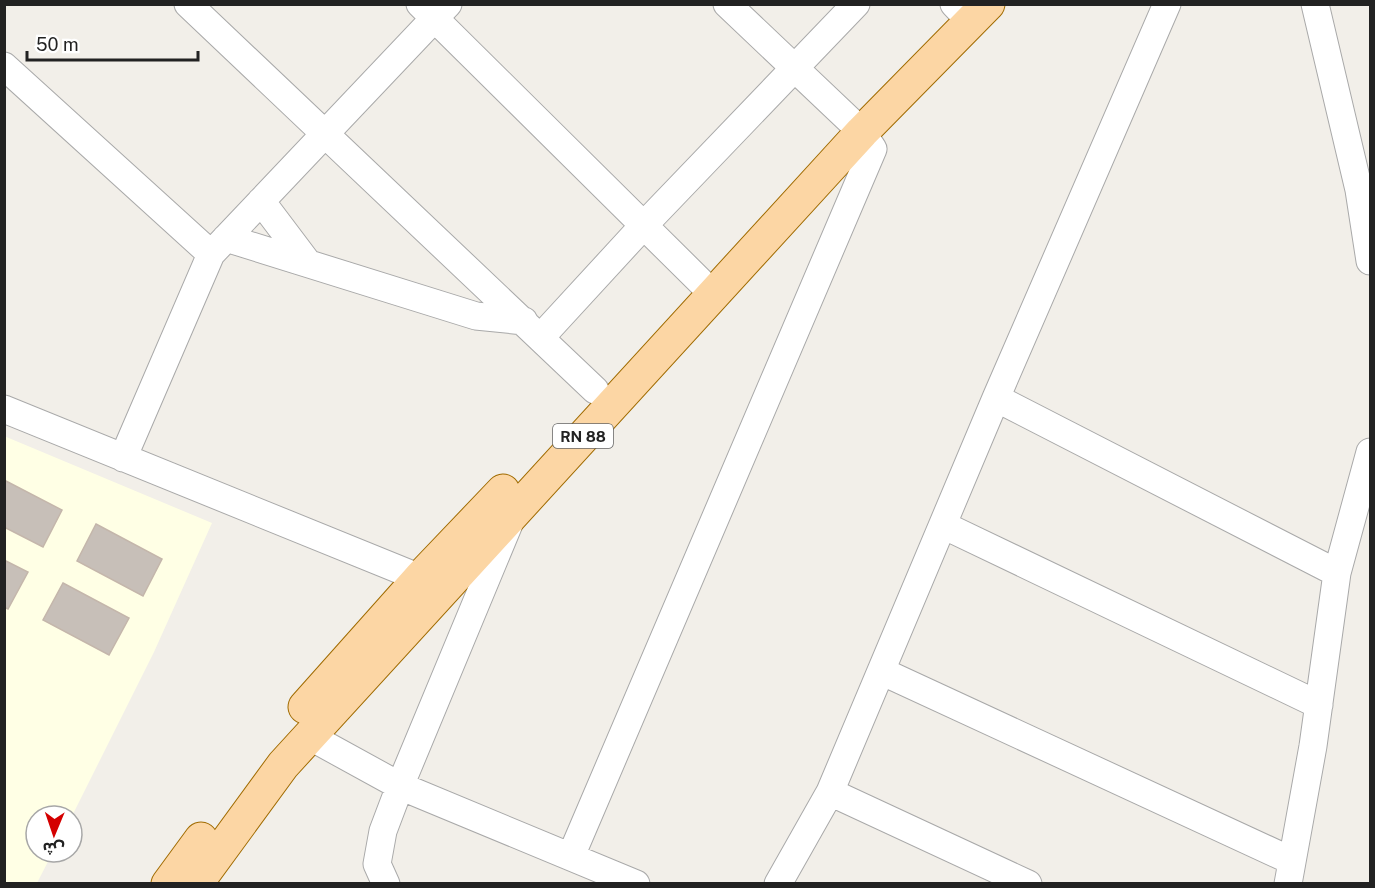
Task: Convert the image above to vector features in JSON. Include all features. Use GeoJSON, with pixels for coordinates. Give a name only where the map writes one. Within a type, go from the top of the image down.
{"type":"FeatureCollection","features":[{"type":"Feature","properties":{"kind":"main road","name":"RN 88"},"geometry":{"type":"LineString","coordinates":[[196,884],[283,765],[514,512],[705,286],[854,124],[965,8]]}},
{"type":"Feature","properties":{"kind":"main road","name":"RN 88"},"geometry":{"type":"LineString","coordinates":[[168,884],[265,751],[420,578],[595,390],[705,286]]}},
{"type":"Feature","properties":{"kind":"street"},"geometry":{"type":"LineString","coordinates":[[188,4],[595,390]]}},
{"type":"Feature","properties":{"kind":"street"},"geometry":{"type":"LineString","coordinates":[[571,856],[873,149],[854,124],[727,4]]}},
{"type":"Feature","properties":{"kind":"street"},"geometry":{"type":"LineString","coordinates":[[532,329],[644,225],[856,4]]}},
{"type":"Feature","properties":{"kind":"street"},"geometry":{"type":"LineString","coordinates":[[778,884],[830,792],[996,398],[1167,4]]}},
{"type":"Feature","properties":{"kind":"street"},"geometry":{"type":"LineString","coordinates":[[1315,4],[1359,190],[1371,261]]}},
{"type":"Feature","properties":{"kind":"street"},"geometry":{"type":"LineString","coordinates":[[123,458],[219,246],[325,134],[434,9],[705,286]]}},
{"type":"Feature","properties":{"kind":"street"},"geometry":{"type":"LineString","coordinates":[[4,66],[219,246],[307,262],[476,316],[532,329]]}},
{"type":"Feature","properties":{"kind":"street"},"geometry":{"type":"LineString","coordinates":[[261,201],[307,262]]}},
{"type":"Feature","properties":{"kind":"street"},"geometry":{"type":"LineString","coordinates":[[996,398],[1337,573]]}},
{"type":"Feature","properties":{"kind":"street"},"geometry":{"type":"LineString","coordinates":[[4,409],[420,578]]}},
{"type":"Feature","properties":{"kind":"street"},"geometry":{"type":"LineString","coordinates":[[881,671],[1290,872],[1319,705],[1337,573],[1371,452]]}},
{"type":"Feature","properties":{"kind":"street"},"geometry":{"type":"LineString","coordinates":[[386,884],[378,864],[383,831],[514,512]]}},
{"type":"Feature","properties":{"kind":"street"},"geometry":{"type":"LineString","coordinates":[[943,525],[1319,705]]}},
{"type":"Feature","properties":{"kind":"street"},"geometry":{"type":"LineString","coordinates":[[309,736],[400,786],[636,884]]}},
{"type":"Feature","properties":{"kind":"street"},"geometry":{"type":"LineString","coordinates":[[830,792],[1028,884]]}},
{"type":"Feature","properties":{"kind":"shaded area"},"geometry":{"type":"Polygon","coordinates":[[[4,436],[212,523],[154,652],[78,804],[24,804],[24,864],[47,864],[37,883],[5,883],[4,436]]]}},
{"type":"Feature","properties":{"kind":"building"},"geometry":{"type":"Polygon","coordinates":[[[4,480],[62,510],[43,547],[4,527],[4,480]]]}},
{"type":"Feature","properties":{"kind":"building"},"geometry":{"type":"Polygon","coordinates":[[[96,524],[162,559],[143,596],[77,561],[96,524]]]}},
{"type":"Feature","properties":{"kind":"building"},"geometry":{"type":"Polygon","coordinates":[[[4,560],[28,572],[8,609],[4,607],[4,560]]]}},
{"type":"Feature","properties":{"kind":"building"},"geometry":{"type":"Polygon","coordinates":[[[63,583],[129,618],[109,655],[43,620],[63,583]]]}}]}
